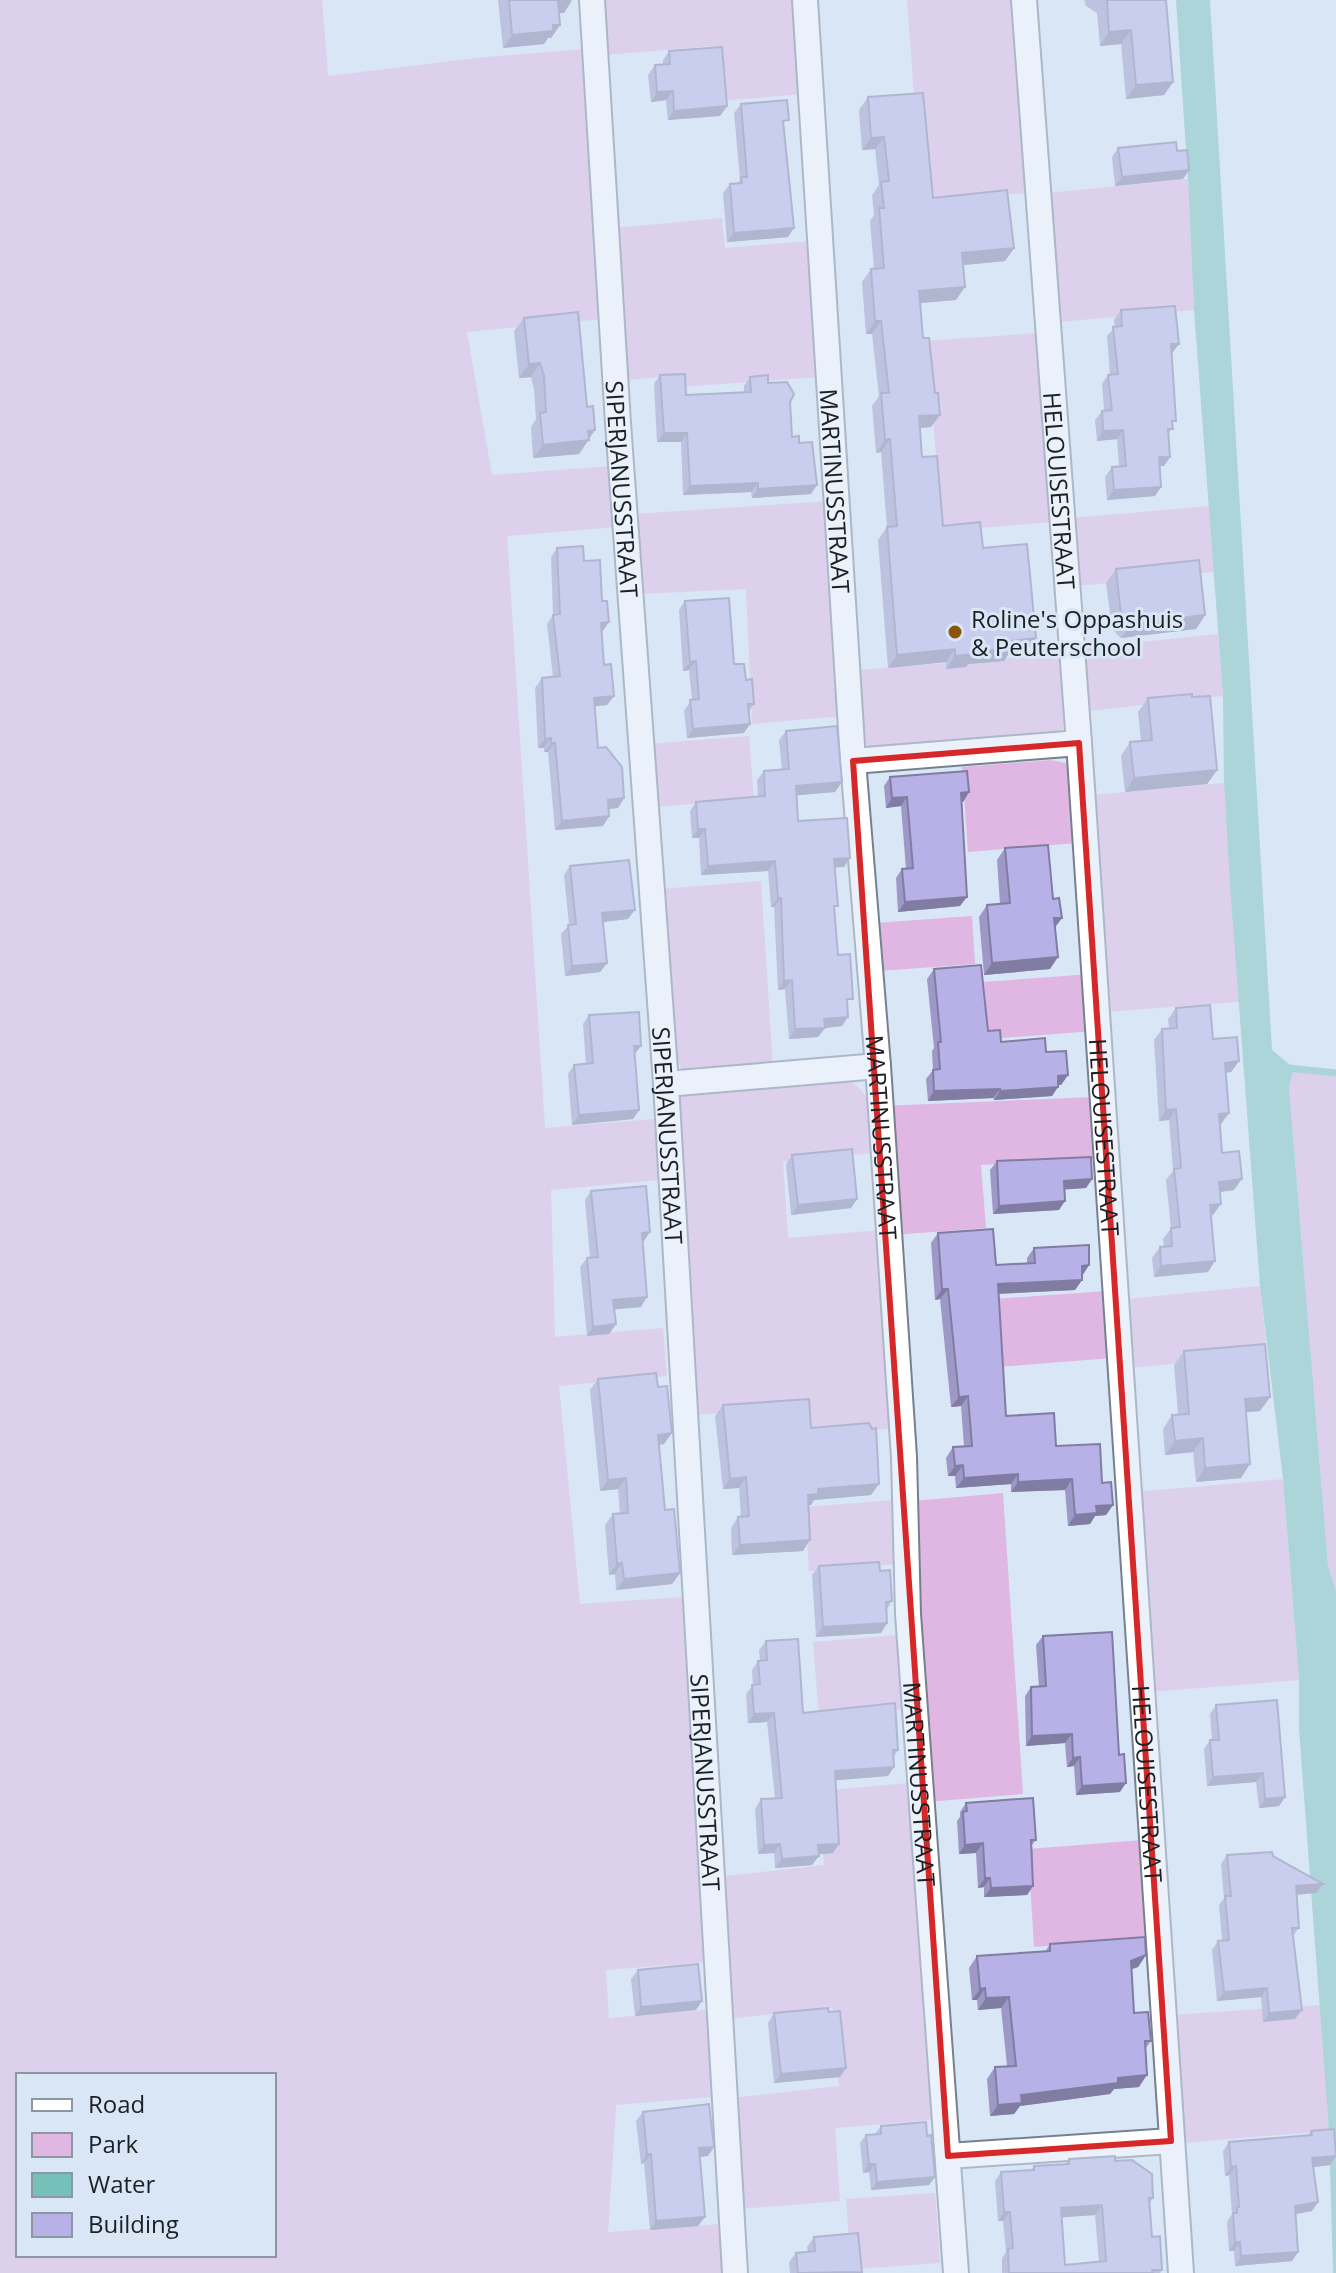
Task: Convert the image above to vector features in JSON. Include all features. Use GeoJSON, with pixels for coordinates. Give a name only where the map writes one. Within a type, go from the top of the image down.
{"type":"FeatureCollection","features":[{"type":"Feature","properties":{"kind":"street","name":"SIPERJANUSSTRAAT"},"geometry":{"type":"LineString","coordinates":[[592,0],[618,423],[666,1084],[735,2273]]}},
{"type":"Feature","properties":{"kind":"street","name":"MARTINUSSTRAAT"},"geometry":{"type":"LineString","coordinates":[[805,0],[853,761],[878,1066],[904,1457],[908,1614],[956,2273]]}},
{"type":"Feature","properties":{"kind":"street","name":"HELOUISESTRAAT"},"geometry":{"type":"LineString","coordinates":[[1024,0],[1079,743],[1181,2273]]}},
{"type":"Feature","properties":{"kind":"street"},"geometry":{"type":"LineString","coordinates":[[853,761],[1079,743]]}},
{"type":"Feature","properties":{"kind":"street"},"geometry":{"type":"LineString","coordinates":[[666,1084],[878,1066]]}},
{"type":"Feature","properties":{"kind":"street"},"geometry":{"type":"LineString","coordinates":[[948,2156],[1171,2141]]}},
{"type":"Feature","properties":{"kind":"highlighted area"},"geometry":{"type":"Polygon","coordinates":[[[1079,743],[1171,2141],[948,2156],[853,761],[1079,743]]]}},
{"type":"Feature","properties":{"kind":"green space"},"geometry":{"type":"Polygon","coordinates":[[[0,0],[322,0],[328,76],[485,57],[588,49],[602,319],[467,332],[492,475],[613,466],[617,527],[507,536],[545,1128],[654,1119],[659,1180],[551,1190],[555,1337],[663,1328],[667,1376],[559,1386],[580,1604],[684,1597],[710,1962],[606,1970],[609,2018],[714,2009],[722,2096],[616,2105],[608,2232],[721,2224],[725,2273],[0,2273],[0,0]]]}},
{"type":"Feature","properties":{"kind":"green space"},"geometry":{"type":"Polygon","coordinates":[[[600,0],[798,0],[804,94],[719,101],[714,46],[603,55],[600,0]]]}},
{"type":"Feature","properties":{"kind":"green space"},"geometry":{"type":"Polygon","coordinates":[[[907,0],[1017,0],[1029,193],[922,201],[907,0]]]}},
{"type":"Feature","properties":{"kind":"green space"},"geometry":{"type":"Polygon","coordinates":[[[1188,179],[1194,310],[1058,322],[1048,193],[1188,179]]]}},
{"type":"Feature","properties":{"kind":"green space"},"geometry":{"type":"Polygon","coordinates":[[[722,218],[725,248],[809,241],[819,377],[678,387],[677,376],[624,380],[615,228],[722,218]]]}},
{"type":"Feature","properties":{"kind":"green space"},"geometry":{"type":"Polygon","coordinates":[[[1037,333],[1053,522],[942,531],[927,341],[1037,333]]]}},
{"type":"Feature","properties":{"kind":"green space"},"geometry":{"type":"Polygon","coordinates":[[[830,501],[843,716],[752,724],[746,589],[638,594],[634,514],[830,501]]]}},
{"type":"Feature","properties":{"kind":"green space"},"geometry":{"type":"Polygon","coordinates":[[[1209,506],[1214,572],[1078,586],[1073,518],[1209,506]]]}},
{"type":"Feature","properties":{"kind":"green space"},"geometry":{"type":"Polygon","coordinates":[[[1218,634],[1223,696],[1088,711],[1083,648],[1218,634]]]}},
{"type":"Feature","properties":{"kind":"green space"},"geometry":{"type":"Polygon","coordinates":[[[1060,654],[1065,720],[1063,729],[1050,735],[872,749],[862,743],[858,670],[1060,654]]]}},
{"type":"Feature","properties":{"kind":"green space"},"geometry":{"type":"Polygon","coordinates":[[[749,736],[754,799],[653,807],[648,744],[749,736]]]}},
{"type":"Feature","properties":{"kind":"green space"},"geometry":{"type":"Polygon","coordinates":[[[1051,760],[1066,763],[1071,769],[1077,843],[968,852],[962,767],[1051,760]]]}},
{"type":"Feature","properties":{"kind":"green space"},"geometry":{"type":"Polygon","coordinates":[[[1224,783],[1239,1002],[1105,1012],[1092,795],[1224,783]]]}},
{"type":"Feature","properties":{"kind":"green space"},"geometry":{"type":"Polygon","coordinates":[[[761,881],[773,1069],[684,1071],[675,1060],[660,889],[761,881]]]}},
{"type":"Feature","properties":{"kind":"green space"},"geometry":{"type":"Polygon","coordinates":[[[972,916],[975,964],[879,971],[875,923],[972,916]]]}},
{"type":"Feature","properties":{"kind":"green space"},"geometry":{"type":"Polygon","coordinates":[[[1091,974],[1094,1031],[988,1039],[984,982],[1091,974]]]}},
{"type":"Feature","properties":{"kind":"green space"},"geometry":{"type":"Polygon","coordinates":[[[1294,1068],[1336,1073],[1336,1591],[1328,1566],[1289,1087],[1294,1068]]]}},
{"type":"Feature","properties":{"kind":"green space"},"geometry":{"type":"Polygon","coordinates":[[[844,1079],[855,1084],[867,1100],[872,1119],[874,1153],[783,1162],[788,1238],[880,1230],[897,1428],[807,1435],[804,1407],[692,1415],[677,1104],[684,1093],[844,1079]]]}},
{"type":"Feature","properties":{"kind":"green space"},"geometry":{"type":"Polygon","coordinates":[[[1093,1097],[1098,1159],[981,1165],[986,1228],[892,1235],[881,1106],[1093,1097]]]}},
{"type":"Feature","properties":{"kind":"green space"},"geometry":{"type":"Polygon","coordinates":[[[1260,1286],[1267,1355],[1131,1368],[1126,1299],[1260,1286]]]}},
{"type":"Feature","properties":{"kind":"green space"},"geometry":{"type":"Polygon","coordinates":[[[1107,1291],[1112,1358],[998,1367],[993,1299],[1107,1291]]]}},
{"type":"Feature","properties":{"kind":"green space"},"geometry":{"type":"Polygon","coordinates":[[[1283,1479],[1299,1680],[1150,1692],[1135,1492],[1283,1479]]]}},
{"type":"Feature","properties":{"kind":"green space"},"geometry":{"type":"Polygon","coordinates":[[[1003,1493],[1023,1794],[926,1802],[914,1501],[1003,1493]]]}},
{"type":"Feature","properties":{"kind":"green space"},"geometry":{"type":"Polygon","coordinates":[[[893,1500],[898,1564],[809,1571],[805,1507],[893,1500]]]}},
{"type":"Feature","properties":{"kind":"green space"},"geometry":{"type":"Polygon","coordinates":[[[899,1635],[906,1709],[819,1716],[813,1642],[899,1635]]]}},
{"type":"Feature","properties":{"kind":"green space"},"geometry":{"type":"Polygon","coordinates":[[[908,1783],[932,2120],[835,2128],[840,2201],[739,2209],[732,2098],[839,2086],[833,2008],[726,2019],[716,1877],[824,1865],[819,1791],[908,1783]]]}},
{"type":"Feature","properties":{"kind":"green space"},"geometry":{"type":"Polygon","coordinates":[[[1143,1840],[1150,1938],[1034,1947],[1028,1849],[1143,1840]]]}},
{"type":"Feature","properties":{"kind":"green space"},"geometry":{"type":"Polygon","coordinates":[[[1321,2005],[1329,2131],[1181,2143],[1172,2015],[1321,2005]]]}},
{"type":"Feature","properties":{"kind":"green space"},"geometry":{"type":"Polygon","coordinates":[[[935,2193],[940,2263],[802,2273],[851,2269],[846,2199],[935,2193]]]}},
{"type":"Feature","properties":{"kind":"water"},"geometry":{"type":"Polygon","coordinates":[[[1176,0],[1210,0],[1272,1050],[1294,1068],[1289,1087],[1328,1566],[1336,1591],[1336,2273],[1333,2273],[1329,2131],[1299,1729],[1299,1680],[1283,1479],[1260,1286],[1231,899],[1224,783],[1223,696],[1194,310],[1176,0]]]}},
{"type":"Feature","properties":{"kind":"building"},"geometry":{"type":"Polygon","coordinates":[[[509,0],[568,0],[558,1],[560,25],[553,25],[553,31],[512,35],[509,0]]]}},
{"type":"Feature","properties":{"kind":"building"},"geometry":{"type":"Polygon","coordinates":[[[1107,0],[1166,0],[1173,82],[1136,85],[1131,30],[1109,32],[1107,0]]]}},
{"type":"Feature","properties":{"kind":"building"},"geometry":{"type":"Polygon","coordinates":[[[722,47],[727,106],[674,111],[673,91],[657,92],[655,65],[670,64],[669,51],[722,47]]]}},
{"type":"Feature","properties":{"kind":"building"},"geometry":{"type":"Polygon","coordinates":[[[923,93],[933,198],[1007,190],[1014,248],[962,253],[965,287],[919,291],[923,338],[929,338],[940,415],[919,416],[922,457],[937,456],[943,526],[980,522],[983,548],[1027,544],[1036,638],[1012,641],[1012,648],[955,656],[955,649],[897,655],[887,527],[897,526],[890,439],[885,440],[881,393],[889,393],[881,321],[875,321],[871,269],[884,268],[879,208],[884,208],[881,182],[889,181],[884,137],[871,138],[868,97],[923,93]]]}},
{"type":"Feature","properties":{"kind":"building"},"geometry":{"type":"Polygon","coordinates":[[[787,100],[789,120],[783,121],[794,228],[734,233],[730,184],[742,183],[741,177],[747,177],[741,104],[787,100]]]}},
{"type":"Feature","properties":{"kind":"building"},"geometry":{"type":"Polygon","coordinates":[[[1176,142],[1177,151],[1187,150],[1189,170],[1122,177],[1118,148],[1176,142]]]}},
{"type":"Feature","properties":{"kind":"building"},"geometry":{"type":"Polygon","coordinates":[[[1175,306],[1179,344],[1171,344],[1176,421],[1172,421],[1173,429],[1168,429],[1170,457],[1159,457],[1161,487],[1114,490],[1112,467],[1126,466],[1123,430],[1103,431],[1102,411],[1112,410],[1108,375],[1118,374],[1113,327],[1122,326],[1121,310],[1175,306]]]}},
{"type":"Feature","properties":{"kind":"building"},"geometry":{"type":"Polygon","coordinates":[[[578,312],[587,407],[593,406],[595,430],[588,431],[589,440],[543,445],[540,413],[546,412],[544,376],[540,363],[529,364],[524,318],[578,312]]]}},
{"type":"Feature","properties":{"kind":"building"},"geometry":{"type":"Polygon","coordinates":[[[685,374],[686,395],[751,392],[750,377],[768,375],[768,383],[787,382],[794,394],[790,402],[792,437],[799,436],[799,443],[812,442],[817,485],[758,489],[758,483],[690,486],[687,433],[664,433],[660,375],[685,374]]]}},
{"type":"Feature","properties":{"kind":"building"},"geometry":{"type":"Polygon","coordinates":[[[583,546],[584,561],[600,560],[602,601],[607,601],[609,622],[601,623],[604,665],[611,664],[614,696],[594,698],[598,748],[606,747],[622,767],[624,798],[608,800],[609,816],[562,821],[555,743],[551,743],[551,738],[545,739],[542,678],[560,676],[553,615],[560,614],[557,548],[583,546]]]}},
{"type":"Feature","properties":{"kind":"building"},"geometry":{"type":"Polygon","coordinates":[[[1199,560],[1205,615],[1131,624],[1121,615],[1116,569],[1199,560]]]}},
{"type":"Feature","properties":{"kind":"building"},"geometry":{"type":"Polygon","coordinates":[[[729,598],[734,664],[744,664],[746,680],[752,679],[754,704],[748,704],[750,724],[693,729],[690,700],[699,699],[696,661],[690,662],[685,601],[729,598]]]}},
{"type":"Feature","properties":{"kind":"building"},"geometry":{"type":"Polygon","coordinates":[[[1192,694],[1192,697],[1210,696],[1217,770],[1134,778],[1130,742],[1152,740],[1148,698],[1192,694]]]}},
{"type":"Feature","properties":{"kind":"building"},"geometry":{"type":"Polygon","coordinates":[[[837,726],[842,782],[796,786],[798,821],[847,818],[850,858],[834,859],[838,906],[834,906],[838,955],[850,954],[853,999],[847,999],[848,1017],[824,1019],[825,1028],[795,1029],[792,980],[784,981],[781,898],[778,898],[775,861],[708,866],[705,829],[698,829],[696,802],[765,796],[764,771],[789,769],[786,731],[837,726]]]}},
{"type":"Feature","properties":{"kind":"building"},"geometry":{"type":"Polygon","coordinates":[[[967,771],[969,792],[961,793],[967,897],[905,902],[902,869],[913,868],[907,797],[892,798],[890,777],[967,771]]]}},
{"type":"Feature","properties":{"kind":"building"},"geometry":{"type":"Polygon","coordinates":[[[1048,845],[1053,899],[1059,898],[1062,918],[1054,918],[1058,957],[992,963],[987,905],[1010,903],[1005,848],[1048,845]]]}},
{"type":"Feature","properties":{"kind":"building"},"geometry":{"type":"Polygon","coordinates":[[[629,860],[635,910],[602,913],[607,963],[572,966],[568,925],[576,924],[570,866],[629,860]]]}},
{"type":"Feature","properties":{"kind":"building"},"geometry":{"type":"Polygon","coordinates":[[[981,965],[988,1031],[1000,1030],[1001,1042],[1045,1038],[1046,1052],[1066,1051],[1068,1075],[1058,1076],[1058,1087],[934,1091],[933,1070],[940,1069],[938,1042],[941,1042],[934,969],[981,965]]]}},
{"type":"Feature","properties":{"kind":"building"},"geometry":{"type":"Polygon","coordinates":[[[1210,1005],[1213,1039],[1237,1037],[1239,1061],[1225,1063],[1229,1113],[1219,1114],[1222,1153],[1239,1151],[1242,1179],[1219,1182],[1221,1204],[1210,1205],[1215,1261],[1161,1266],[1160,1247],[1172,1246],[1171,1228],[1180,1227],[1174,1169],[1181,1168],[1176,1109],[1166,1110],[1162,1029],[1177,1028],[1176,1008],[1210,1005]]]}},
{"type":"Feature","properties":{"kind":"building"},"geometry":{"type":"Polygon","coordinates":[[[639,1012],[641,1046],[634,1046],[639,1110],[579,1115],[574,1065],[593,1063],[589,1015],[639,1012]]]}},
{"type":"Feature","properties":{"kind":"building"},"geometry":{"type":"Polygon","coordinates":[[[852,1149],[857,1199],[798,1205],[792,1155],[852,1149]]]}},
{"type":"Feature","properties":{"kind":"building"},"geometry":{"type":"Polygon","coordinates":[[[1091,1157],[1092,1179],[1064,1181],[1065,1201],[999,1206],[997,1161],[1091,1157]]]}},
{"type":"Feature","properties":{"kind":"building"},"geometry":{"type":"Polygon","coordinates":[[[646,1186],[650,1232],[642,1233],[647,1297],[613,1300],[616,1324],[593,1327],[587,1258],[598,1257],[591,1191],[646,1186]]]}},
{"type":"Feature","properties":{"kind":"building"},"geometry":{"type":"Polygon","coordinates":[[[993,1229],[996,1265],[1035,1263],[1034,1248],[1089,1245],[1089,1265],[1082,1266],[1082,1280],[998,1284],[1006,1416],[1054,1413],[1056,1446],[1100,1444],[1102,1483],[1111,1482],[1113,1505],[1096,1506],[1097,1513],[1075,1515],[1072,1479],[1018,1482],[1018,1474],[964,1478],[963,1465],[955,1466],[953,1447],[972,1446],[968,1396],[959,1397],[948,1289],[942,1289],[938,1233],[993,1229]]]}},
{"type":"Feature","properties":{"kind":"building"},"geometry":{"type":"Polygon","coordinates":[[[1265,1344],[1270,1397],[1245,1399],[1250,1464],[1205,1468],[1203,1438],[1175,1441],[1172,1415],[1189,1414],[1184,1351],[1265,1344]]]}},
{"type":"Feature","properties":{"kind":"building"},"geometry":{"type":"Polygon","coordinates":[[[656,1373],[658,1387],[667,1386],[672,1433],[658,1435],[665,1510],[674,1509],[680,1573],[624,1579],[622,1563],[617,1564],[613,1514],[628,1513],[626,1478],[608,1480],[598,1379],[656,1373]]]}},
{"type":"Feature","properties":{"kind":"building"},"geometry":{"type":"Polygon","coordinates":[[[809,1399],[811,1428],[869,1423],[872,1429],[876,1428],[879,1484],[818,1489],[818,1494],[808,1495],[810,1540],[740,1545],[738,1517],[749,1516],[746,1477],[730,1479],[723,1405],[809,1399]]]}},
{"type":"Feature","properties":{"kind":"building"},"geometry":{"type":"Polygon","coordinates":[[[879,1562],[880,1571],[890,1570],[892,1601],[886,1602],[887,1623],[823,1627],[819,1566],[879,1562]]]}},
{"type":"Feature","properties":{"kind":"building"},"geometry":{"type":"Polygon","coordinates":[[[1112,1632],[1119,1755],[1124,1754],[1126,1783],[1082,1786],[1080,1757],[1073,1758],[1072,1734],[1032,1736],[1031,1687],[1046,1686],[1043,1636],[1112,1632]]]}},
{"type":"Feature","properties":{"kind":"building"},"geometry":{"type":"Polygon","coordinates":[[[798,1639],[803,1713],[895,1703],[898,1750],[893,1750],[894,1767],[835,1771],[839,1844],[818,1845],[819,1856],[782,1859],[780,1844],[764,1845],[761,1799],[782,1798],[774,1713],[754,1714],[752,1685],[760,1684],[758,1661],[767,1660],[766,1641],[798,1639]]]}},
{"type":"Feature","properties":{"kind":"building"},"geometry":{"type":"Polygon","coordinates":[[[1277,1700],[1285,1797],[1265,1799],[1263,1773],[1213,1777],[1210,1740],[1219,1740],[1216,1705],[1277,1700]]]}},
{"type":"Feature","properties":{"kind":"building"},"geometry":{"type":"Polygon","coordinates":[[[1033,1798],[1036,1840],[1031,1840],[1033,1886],[991,1888],[990,1878],[985,1878],[983,1843],[965,1845],[963,1812],[967,1811],[966,1803],[1033,1798]]]}},
{"type":"Feature","properties":{"kind":"building"},"geometry":{"type":"Polygon","coordinates":[[[1272,1852],[1273,1856],[1323,1884],[1296,1886],[1299,1928],[1292,1928],[1302,2010],[1269,2013],[1267,1988],[1224,1992],[1218,1941],[1229,1940],[1225,1896],[1231,1896],[1227,1855],[1272,1852]]]}},
{"type":"Feature","properties":{"kind":"building"},"geometry":{"type":"Polygon","coordinates":[[[1145,1937],[1146,1955],[1131,1961],[1134,2013],[1148,2012],[1151,2041],[1145,2041],[1147,2075],[1118,2078],[1118,2083],[1021,2095],[1022,2103],[998,2105],[995,2067],[1016,2066],[1009,1997],[986,1998],[985,1988],[980,1989],[977,1956],[1050,1951],[1050,1944],[1145,1937]]]}},
{"type":"Feature","properties":{"kind":"building"},"geometry":{"type":"Polygon","coordinates":[[[698,1964],[702,2001],[641,2007],[638,1970],[698,1964]]]}},
{"type":"Feature","properties":{"kind":"building"},"geometry":{"type":"Polygon","coordinates":[[[828,2008],[829,2012],[840,2011],[846,2068],[781,2074],[774,2013],[828,2008]]]}},
{"type":"Feature","properties":{"kind":"building"},"geometry":{"type":"Polygon","coordinates":[[[709,2104],[714,2147],[699,2148],[705,2217],[656,2221],[651,2154],[647,2154],[643,2112],[709,2104]]]}},
{"type":"Feature","properties":{"kind":"building"},"geometry":{"type":"Polygon","coordinates":[[[926,2122],[927,2136],[931,2135],[935,2177],[877,2182],[875,2164],[869,2164],[866,2135],[881,2134],[881,2126],[926,2122]]]}},
{"type":"Feature","properties":{"kind":"building"},"geometry":{"type":"Polygon","coordinates":[[[1334,2129],[1336,2156],[1312,2158],[1318,2202],[1295,2206],[1298,2252],[1241,2256],[1240,2242],[1235,2242],[1233,2213],[1237,2213],[1239,2207],[1236,2166],[1231,2167],[1229,2142],[1312,2135],[1311,2131],[1334,2129]]]}},
{"type":"Feature","properties":{"kind":"building"},"geometry":{"type":"Polygon","coordinates":[[[1115,2156],[1115,2161],[1132,2160],[1152,2174],[1153,2198],[1149,2198],[1152,2237],[1160,2236],[1162,2270],[1152,2270],[1153,2273],[1009,2273],[1008,2249],[1013,2248],[1010,2212],[1004,2212],[1001,2172],[1069,2164],[1069,2159],[1115,2156]],[[1102,2205],[1061,2208],[1065,2265],[1106,2261],[1102,2205]]]}},
{"type":"Feature","properties":{"kind":"building"},"geometry":{"type":"Polygon","coordinates":[[[858,2233],[862,2272],[798,2273],[796,2253],[815,2251],[814,2237],[858,2233]]]}},
{"type":"Feature","properties":{"kind":"waterway"},"geometry":{"type":"LineString","coordinates":[[1288,1068],[1336,1073]]}},
{"type":"Feature","properties":{"kind":"place","name":"Roline's Oppashuis & Peuterschool"},"geometry":{"type":"Point","coordinates":[955,632]}}]}
